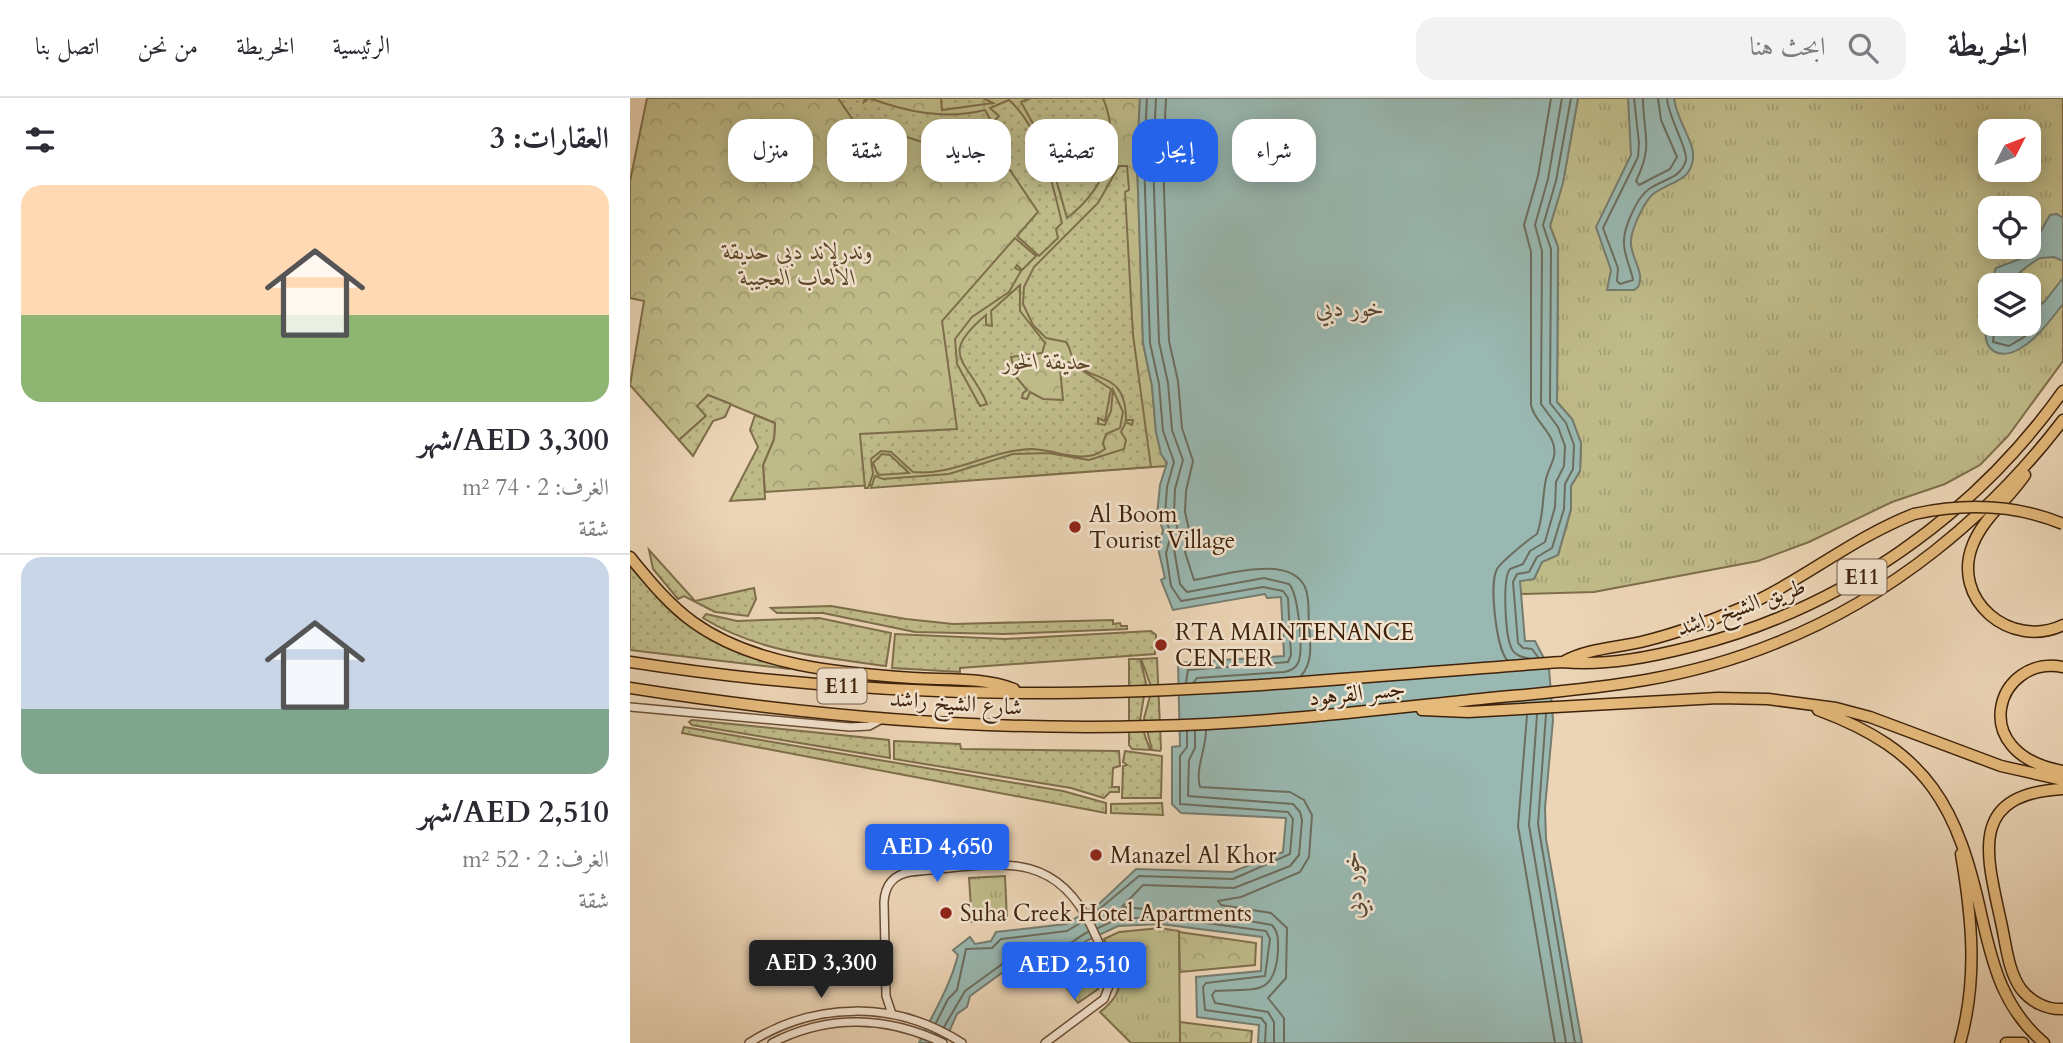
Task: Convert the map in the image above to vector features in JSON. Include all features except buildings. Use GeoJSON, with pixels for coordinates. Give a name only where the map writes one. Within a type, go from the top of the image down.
{"type":"FeatureCollection","features":[{"type":"Feature","properties":{"kind":"highway","name":"طريق الشيخ راشد"},"geometry":{"type":"LineString","coordinates":[[1562,662],[1601,663],[1682,649],[1735,635],[1807,607],[1851,583],[1915,542],[1962,504],[2018,448],[2063,391]]}},
{"type":"Feature","properties":{"kind":"highway","name":"طريق الشيخ راشد"},"geometry":{"type":"LineString","coordinates":[[1603,690],[1717,664],[1780,642],[1875,593],[1944,543],[1991,502],[2063,420]]}},
{"type":"Feature","properties":{"kind":"highway"},"geometry":{"type":"LineString","coordinates":[[2035,455],[2018,485],[1977,535],[1969,554],[1968,575],[1979,603],[2001,624],[2030,633],[2063,625]]}},
{"type":"Feature","properties":{"kind":"highway"},"geometry":{"type":"LineString","coordinates":[[1562,662],[1599,649],[1667,635],[1741,608],[1791,582],[1866,536],[1914,514],[1984,506],[2031,513],[2063,524]]}},
{"type":"Feature","properties":{"kind":"highway"},"geometry":{"type":"LineString","coordinates":[[630,557],[684,615],[715,636],[747,651],[840,670],[881,676],[990,683],[1021,692]]}},
{"type":"Feature","properties":{"kind":"highway","name":"شارع الشيخ راشد"},"geometry":{"type":"LineString","coordinates":[[630,662],[827,685],[932,691],[1113,692]]}},
{"type":"Feature","properties":{"kind":"highway","name":"جسر القرهود"},"geometry":{"type":"LineString","coordinates":[[1113,692],[1562,662]]}},
{"type":"Feature","properties":{"kind":"highway"},"geometry":{"type":"LineString","coordinates":[[2063,667],[2044,666],[2030,670],[2013,683],[2003,702],[2001,725],[2007,741],[2017,753],[2037,770],[2063,780]]}},
{"type":"Feature","properties":{"kind":"highway","name":"شارع الشيخ راشد"},"geometry":{"type":"LineString","coordinates":[[630,688],[687,697],[971,725],[1114,727]]}},
{"type":"Feature","properties":{"kind":"highway","name":"جسر القرهود"},"geometry":{"type":"LineString","coordinates":[[1114,727],[1261,721],[1603,690]]}},
{"type":"Feature","properties":{"kind":"highway"},"geometry":{"type":"LineString","coordinates":[[1408,708],[1468,712],[1735,698],[1802,704],[1870,716],[1983,760],[2037,770],[2063,771]]}},
{"type":"Feature","properties":{"kind":"highway"},"geometry":{"type":"LineString","coordinates":[[1802,704],[1853,723],[1891,744],[1930,782],[1956,830],[1974,880],[1998,983],[2014,1011],[2045,1043]]}},
{"type":"Feature","properties":{"kind":"highway"},"geometry":{"type":"LineString","coordinates":[[2063,789],[2038,791],[2015,799],[1997,816],[1989,839],[1990,872],[2015,980],[2032,1000],[2044,1007],[2063,1009]]}},
{"type":"Feature","properties":{"kind":"highway"},"geometry":{"type":"LineString","coordinates":[[1956,830],[1969,900],[1972,943],[1971,989],[1960,1043]]}},
{"type":"Feature","properties":{"kind":"highway"},"geometry":{"type":"LineString","coordinates":[[2006,1043],[2023,1043]]}},
{"type":"Feature","properties":{"kind":"street"},"geometry":{"type":"LineString","coordinates":[[630,707],[850,727],[869,726],[885,718]]}},
{"type":"Feature","properties":{"kind":"street"},"geometry":{"type":"LineString","coordinates":[[892,1014],[886,996],[885,893],[893,878],[901,874],[1024,866],[1055,877],[1080,902],[1112,978],[1104,999],[1045,1043]]}},
{"type":"Feature","properties":{"kind":"street"},"geometry":{"type":"LineString","coordinates":[[872,1010],[886,996]]}},
{"type":"Feature","properties":{"kind":"street"},"geometry":{"type":"LineString","coordinates":[[749,1043],[778,1027],[805,1018],[833,1012],[872,1010],[902,1016],[933,1027],[962,1043]]}},
{"type":"Feature","properties":{"kind":"street"},"geometry":{"type":"LineString","coordinates":[[772,1043],[806,1029],[847,1021],[902,1027],[943,1043]]}},
{"type":"Feature","properties":{"kind":"green space","name":"وندرلاند دبي حديقة الألعاب العجيبة"},"geometry":{"type":"Polygon","coordinates":[[[647,98],[1140,98],[1139,119],[1132,119],[1132,182],[1138,182],[1143,343],[1152,386],[1156,432],[1167,466],[765,492],[763,465],[774,439],[775,423],[708,395],[706,416],[679,440],[630,385],[644,301],[630,298],[630,181],[647,98]]]}},
{"type":"Feature","properties":{"kind":"green space"},"geometry":{"type":"Polygon","coordinates":[[[838,98],[865,98],[864,102],[869,98],[926,113],[955,114],[985,110],[990,119],[921,119],[921,142],[907,137],[907,119],[852,119],[838,98]]]}},
{"type":"Feature","properties":{"kind":"green space"},"geometry":{"type":"Polygon","coordinates":[[[941,98],[983,98],[993,103],[942,110],[941,98]]]}},
{"type":"Feature","properties":{"kind":"green space"},"geometry":{"type":"Polygon","coordinates":[[[1031,98],[1103,98],[1109,119],[1030,119],[1021,102],[1031,98]]]}},
{"type":"Feature","properties":{"kind":"green space"},"geometry":{"type":"Polygon","coordinates":[[[1578,98],[2063,98],[2063,361],[2008,436],[1980,465],[1945,484],[1892,502],[1809,542],[1758,561],[1594,592],[1521,594],[1519,580],[1534,579],[1541,562],[1558,555],[1571,509],[1571,486],[1580,471],[1581,443],[1572,419],[1557,402],[1558,247],[1550,226],[1563,182],[1578,98]]]}},
{"type":"Feature","properties":{"kind":"green space"},"geometry":{"type":"Polygon","coordinates":[[[1009,100],[1025,119],[1025,182],[1051,182],[1062,223],[1056,229],[1058,238],[1039,256],[1017,236],[1038,212],[1011,172],[1011,119],[996,119],[999,116],[990,108],[1009,100]]]}},
{"type":"Feature","properties":{"kind":"green space"},"geometry":{"type":"Polygon","coordinates":[[[1127,166],[1129,190],[1125,192],[1133,335],[1151,467],[871,488],[875,476],[883,479],[949,474],[1013,454],[1048,453],[1089,460],[1124,449],[1126,440],[1121,432],[1126,422],[1132,425],[1133,420],[1126,420],[1121,393],[1108,380],[1083,369],[1075,362],[1066,342],[1046,338],[1033,325],[1023,304],[1024,287],[1034,267],[1098,203],[1110,182],[1118,182],[1118,168],[1127,166]]]}},
{"type":"Feature","properties":{"kind":"green space"},"geometry":{"type":"Polygon","coordinates":[[[1057,182],[1099,182],[1081,206],[1067,218],[1057,182]]]}},
{"type":"Feature","properties":{"kind":"green space"},"geometry":{"type":"Polygon","coordinates":[[[1015,238],[1036,256],[1022,270],[1017,265],[1015,268],[1021,271],[1009,292],[972,317],[955,339],[957,364],[980,406],[987,404],[961,359],[963,340],[986,315],[986,325],[992,326],[991,311],[1020,285],[1020,311],[1045,343],[1042,353],[1011,357],[1017,378],[1027,390],[1022,398],[1027,399],[1030,392],[1043,399],[1063,400],[1060,368],[1069,362],[1111,389],[1105,421],[1098,418],[1098,424],[1105,425],[1111,411],[1113,390],[1123,412],[1120,428],[1106,434],[1103,443],[1105,449],[1097,454],[1079,456],[1031,449],[1016,450],[958,467],[928,472],[913,472],[891,452],[881,451],[871,459],[873,474],[868,488],[865,488],[860,434],[957,429],[942,321],[1015,238]]]}},
{"type":"Feature","properties":{"kind":"green space"},"geometry":{"type":"Polygon","coordinates":[[[708,395],[731,404],[725,417],[713,421],[693,456],[679,440],[706,416],[697,406],[708,395]]]}},
{"type":"Feature","properties":{"kind":"green space"},"geometry":{"type":"Polygon","coordinates":[[[755,415],[775,423],[774,439],[763,465],[765,499],[730,501],[758,447],[750,430],[755,415]]]}},
{"type":"Feature","properties":{"kind":"green space"},"geometry":{"type":"Polygon","coordinates":[[[882,454],[890,455],[909,473],[878,475],[873,463],[882,454]]]}},
{"type":"Feature","properties":{"kind":"green space"},"geometry":{"type":"Polygon","coordinates":[[[649,550],[695,601],[754,588],[756,599],[748,616],[715,612],[684,596],[678,599],[653,569],[649,550]]]}},
{"type":"Feature","properties":{"kind":"green space"},"geometry":{"type":"Polygon","coordinates":[[[630,566],[679,617],[707,637],[739,653],[790,669],[630,650],[630,566]]]}},
{"type":"Feature","properties":{"kind":"green space"},"geometry":{"type":"Polygon","coordinates":[[[831,606],[953,624],[1113,620],[1113,624],[1120,623],[1121,626],[1127,626],[1127,629],[1003,634],[915,632],[823,613],[777,613],[771,608],[831,606]]]}},
{"type":"Feature","properties":{"kind":"green space"},"geometry":{"type":"Polygon","coordinates":[[[706,614],[737,621],[819,618],[891,633],[886,666],[815,656],[769,646],[725,630],[703,618],[706,614]]]}},
{"type":"Feature","properties":{"kind":"green space"},"geometry":{"type":"Polygon","coordinates":[[[1151,631],[1156,635],[1155,654],[960,668],[960,672],[892,668],[895,634],[1005,639],[1151,631]]]}},
{"type":"Feature","properties":{"kind":"green space"},"geometry":{"type":"Polygon","coordinates":[[[1157,658],[1160,751],[1152,750],[1144,718],[1152,689],[1141,659],[1157,658]]]}},
{"type":"Feature","properties":{"kind":"green space"},"geometry":{"type":"Polygon","coordinates":[[[1129,659],[1140,659],[1146,683],[1140,721],[1150,750],[1132,749],[1129,745],[1129,659]]]}},
{"type":"Feature","properties":{"kind":"green space"},"geometry":{"type":"Polygon","coordinates":[[[692,720],[889,740],[890,758],[692,725],[689,722],[692,720]]]}},
{"type":"Feature","properties":{"kind":"green space"},"geometry":{"type":"Polygon","coordinates":[[[684,727],[1063,791],[1106,803],[1106,813],[682,733],[684,727]]]}},
{"type":"Feature","properties":{"kind":"green space"},"geometry":{"type":"Polygon","coordinates":[[[894,741],[960,744],[961,749],[1119,751],[1120,766],[1113,768],[1112,787],[1119,787],[1119,792],[1110,792],[1104,798],[1071,788],[894,759],[894,741]]]}},
{"type":"Feature","properties":{"kind":"green space"},"geometry":{"type":"Polygon","coordinates":[[[1125,751],[1162,756],[1161,798],[1122,798],[1123,766],[1127,765],[1123,762],[1125,751]]]}},
{"type":"Feature","properties":{"kind":"green space"},"geometry":{"type":"Polygon","coordinates":[[[1162,803],[1163,815],[1111,813],[1111,804],[1162,803]]]}},
{"type":"Feature","properties":{"kind":"green space"},"geometry":{"type":"Polygon","coordinates":[[[1005,876],[1007,920],[972,922],[969,878],[1005,876]]]}},
{"type":"Feature","properties":{"kind":"green space"},"geometry":{"type":"Polygon","coordinates":[[[1160,928],[1179,931],[1180,1043],[1131,1043],[1100,1012],[1116,994],[1120,977],[1104,939],[1119,932],[1160,928]]]}},
{"type":"Feature","properties":{"kind":"green space"},"geometry":{"type":"Polygon","coordinates":[[[1179,932],[1256,943],[1255,965],[1180,972],[1179,932]]]}},
{"type":"Feature","properties":{"kind":"green space"},"geometry":{"type":"Polygon","coordinates":[[[1095,947],[1105,967],[1098,989],[1078,1003],[1053,970],[1065,968],[1095,947]]]}},
{"type":"Feature","properties":{"kind":"green space"},"geometry":{"type":"Polygon","coordinates":[[[1180,1022],[1252,1031],[1251,1043],[1180,1043],[1180,1022]]]}},
{"type":"Feature","properties":{"kind":"water","name":"خور دبي"},"geometry":{"type":"Polygon","coordinates":[[[1140,98],[1578,98],[1563,183],[1550,226],[1558,247],[1557,402],[1572,419],[1581,443],[1580,471],[1571,486],[1571,509],[1558,555],[1542,562],[1534,579],[1520,581],[1525,641],[1535,641],[1549,668],[1553,720],[1545,808],[1546,839],[1582,1043],[1258,1043],[1259,1025],[1197,1017],[1196,977],[1261,971],[1262,937],[1160,924],[1118,926],[1086,941],[1062,961],[1026,965],[1021,959],[970,996],[967,1007],[957,1014],[944,1043],[919,1043],[950,978],[958,955],[953,950],[970,937],[975,944],[991,941],[996,932],[1066,924],[1100,903],[1136,869],[1232,872],[1283,852],[1286,818],[1181,813],[1172,804],[1172,747],[1180,746],[1178,663],[1284,656],[1281,597],[1267,598],[1265,594],[1173,610],[1161,580],[1165,578],[1158,548],[1163,530],[1157,515],[1160,485],[1167,463],[1161,454],[1156,432],[1152,386],[1143,343],[1138,182],[1218,182],[1218,119],[1139,119],[1140,98]]]}},
{"type":"Feature","properties":{"kind":"water"},"geometry":{"type":"Polygon","coordinates":[[[1628,98],[1674,98],[1692,148],[1692,163],[1685,176],[1651,196],[1638,217],[1631,246],[1639,270],[1638,287],[1634,290],[1607,290],[1611,270],[1596,227],[1631,155],[1628,98]]]}},
{"type":"Feature","properties":{"kind":"water"},"geometry":{"type":"Polygon","coordinates":[[[2057,214],[2063,218],[2063,261],[2054,257],[2041,258],[2041,231],[2050,215],[2057,214]]]}},
{"type":"Feature","properties":{"kind":"water"},"geometry":{"type":"Polygon","coordinates":[[[2020,259],[2038,259],[2019,273],[1994,273],[1996,268],[2020,259]]]}},
{"type":"Feature","properties":{"kind":"water"},"geometry":{"type":"Polygon","coordinates":[[[2063,278],[2063,304],[2041,332],[2041,304],[2063,278]]]}},
{"type":"Feature","properties":{"kind":"water"},"geometry":{"type":"Polygon","coordinates":[[[1986,336],[2037,336],[2021,348],[2003,354],[1991,349],[1986,336]]]}},
{"type":"Feature","properties":{"kind":"place","name":"Al Boom Tourist Village"},"geometry":{"type":"Point","coordinates":[1075,527]}},
{"type":"Feature","properties":{"kind":"place","name":"RTA MAINTENANCE CENTER"},"geometry":{"type":"Point","coordinates":[1161,645]}},
{"type":"Feature","properties":{"kind":"place","name":"Manazel Al Khor"},"geometry":{"type":"Point","coordinates":[1096,855]}},
{"type":"Feature","properties":{"kind":"place","name":"Suha Creek Hotel Apartments"},"geometry":{"type":"Point","coordinates":[946,913]}},
{"type":"Feature","properties":{"kind":"park label","name":"حديقة الخور"},"geometry":{"type":"Point","coordinates":[1047,361]}}]}
